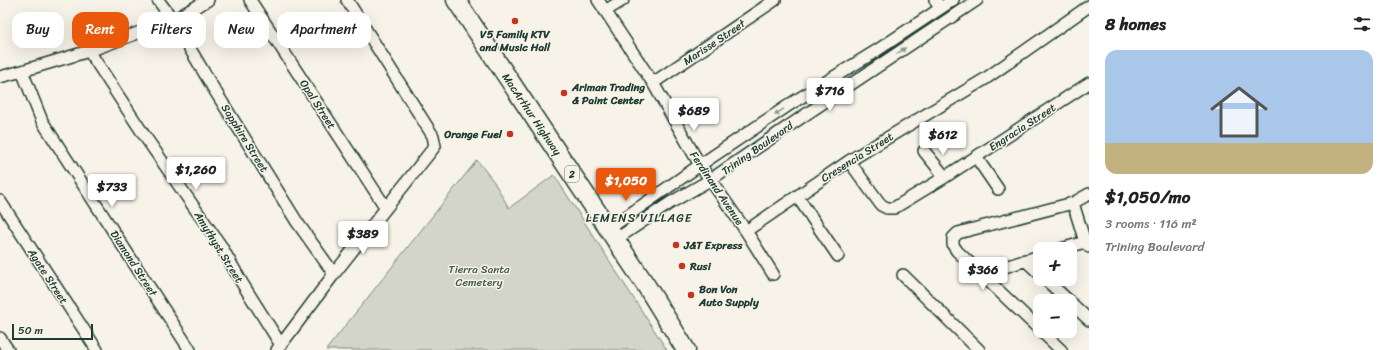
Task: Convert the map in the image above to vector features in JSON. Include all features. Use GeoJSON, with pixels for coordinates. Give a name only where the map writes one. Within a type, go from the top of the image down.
{"type":"FeatureCollection","features":[{"type":"Feature","properties":{"kind":"highway","name":"MacArthur Highway"},"geometry":{"type":"LineString","coordinates":[[456,0],[647,287],[686,350]]}},
{"type":"Feature","properties":{"kind":"street","name":"Sapphire Street"},"geometry":{"type":"LineString","coordinates":[[158,0],[167,12]]}},
{"type":"Feature","properties":{"kind":"street"},"geometry":{"type":"LineString","coordinates":[[187,12],[208,0]]}},
{"type":"Feature","properties":{"kind":"street","name":"Opal Street"},"geometry":{"type":"LineString","coordinates":[[250,0],[386,208]]}},
{"type":"Feature","properties":{"kind":"street"},"geometry":{"type":"LineString","coordinates":[[279,348],[334,274],[434,148],[435,144],[433,136],[347,0]]}},
{"type":"Feature","properties":{"kind":"street","name":"Ferdinand Avenue"},"geometry":{"type":"LineString","coordinates":[[598,0],[652,83],[700,165],[746,231],[773,274]]}},
{"type":"Feature","properties":{"kind":"street"},"geometry":{"type":"LineString","coordinates":[[605,11],[623,0]]}},
{"type":"Feature","properties":{"kind":"street","name":"Marisse Street"},"geometry":{"type":"LineString","coordinates":[[652,83],[775,0]]}},
{"type":"Feature","properties":{"kind":"street","name":"Trining Boulevard"},"geometry":{"type":"LineString","coordinates":[[611,235],[710,180],[977,0]]}},
{"type":"Feature","properties":{"kind":"street"},"geometry":{"type":"LineString","coordinates":[[944,3],[956,14]]}},
{"type":"Feature","properties":{"kind":"street","name":"Trining Boulevard"},"geometry":{"type":"LineString","coordinates":[[611,235],[700,165],[792,103],[876,51],[944,3]]}},
{"type":"Feature","properties":{"kind":"street","name":"Cresencia Street"},"geometry":{"type":"LineString","coordinates":[[746,231],[849,161],[985,78],[1089,6]]}},
{"type":"Feature","properties":{"kind":"street"},"geometry":{"type":"LineString","coordinates":[[0,77],[89,51],[137,33]]}},
{"type":"Feature","properties":{"kind":"street","name":"Sapphire Street"},"geometry":{"type":"LineString","coordinates":[[190,48],[297,222],[334,274]]}},
{"type":"Feature","properties":{"kind":"street","name":"Amythyst Street"},"geometry":{"type":"LineString","coordinates":[[89,51],[146,138],[220,246],[279,348]]}},
{"type":"Feature","properties":{"kind":"street"},"geometry":{"type":"LineString","coordinates":[[876,51],[884,62]]}},
{"type":"Feature","properties":{"kind":"street","name":"Diamond Street"},"geometry":{"type":"LineString","coordinates":[[22,71],[42,121],[190,350]]}},
{"type":"Feature","properties":{"kind":"street","name":"Engracia Street"},"geometry":{"type":"LineString","coordinates":[[849,161],[880,205],[887,208],[894,208],[945,177],[1089,83]]}},
{"type":"Feature","properties":{"kind":"street"},"geometry":{"type":"LineString","coordinates":[[792,103],[802,117]]}},
{"type":"Feature","properties":{"kind":"street"},"geometry":{"type":"LineString","coordinates":[[924,151],[945,177]]}},
{"type":"Feature","properties":{"kind":"street"},"geometry":{"type":"LineString","coordinates":[[976,157],[998,189]]}},
{"type":"Feature","properties":{"kind":"street"},"geometry":{"type":"LineString","coordinates":[[1033,324],[957,251],[953,245],[953,238],[958,233],[1073,203],[1089,194]]}},
{"type":"Feature","properties":{"kind":"street"},"geometry":{"type":"LineString","coordinates":[[797,196],[838,256]]}},
{"type":"Feature","properties":{"kind":"street","name":"Agate Street"},"geometry":{"type":"LineString","coordinates":[[0,201],[97,350]]}},
{"type":"Feature","properties":{"kind":"street"},"geometry":{"type":"LineString","coordinates":[[1073,203],[1087,244],[1077,246]]}},
{"type":"Feature","properties":{"kind":"street"},"geometry":{"type":"LineString","coordinates":[[982,274],[1033,258]]}},
{"type":"Feature","properties":{"kind":"street"},"geometry":{"type":"LineString","coordinates":[[1025,260],[1033,267]]}},
{"type":"Feature","properties":{"kind":"street"},"geometry":{"type":"LineString","coordinates":[[903,275],[979,350]]}},
{"type":"Feature","properties":{"kind":"street"},"geometry":{"type":"LineString","coordinates":[[1052,286],[1061,294]]}},
{"type":"Feature","properties":{"kind":"street"},"geometry":{"type":"LineString","coordinates":[[1077,309],[1089,320]]}},
{"type":"Feature","properties":{"kind":"street"},"geometry":{"type":"LineString","coordinates":[[0,338],[8,350]]}},
{"type":"Feature","properties":{"kind":"street"},"geometry":{"type":"LineString","coordinates":[[1047,338],[1060,350]]}},
{"type":"Feature","properties":{"kind":"green space","name":"Tierra Santa Cemetery"},"geometry":{"type":"Polygon","coordinates":[[[477,160],[494,182],[509,208],[554,175],[667,350],[326,350],[477,160]]]}},
{"type":"Feature","properties":{"kind":"place","name":"V5 Family KTV and Music Hall"},"geometry":{"type":"Point","coordinates":[515,21]}},
{"type":"Feature","properties":{"kind":"place","name":"Ariman Trading & Paint Center"},"geometry":{"type":"Point","coordinates":[564,93]}},
{"type":"Feature","properties":{"kind":"place","name":"Orange Fuel"},"geometry":{"type":"Point","coordinates":[510,134]}},
{"type":"Feature","properties":{"kind":"place","name":"J&T Express"},"geometry":{"type":"Point","coordinates":[676,245]}},
{"type":"Feature","properties":{"kind":"place","name":"Rusi"},"geometry":{"type":"Point","coordinates":[682,266]}},
{"type":"Feature","properties":{"kind":"place","name":"Bon Von Auto Supply"},"geometry":{"type":"Point","coordinates":[691,295]}},
{"type":"Feature","properties":{"kind":"district","name":"LEMENS VILLAGE"},"geometry":{"type":"Point","coordinates":[639,218]}}]}
